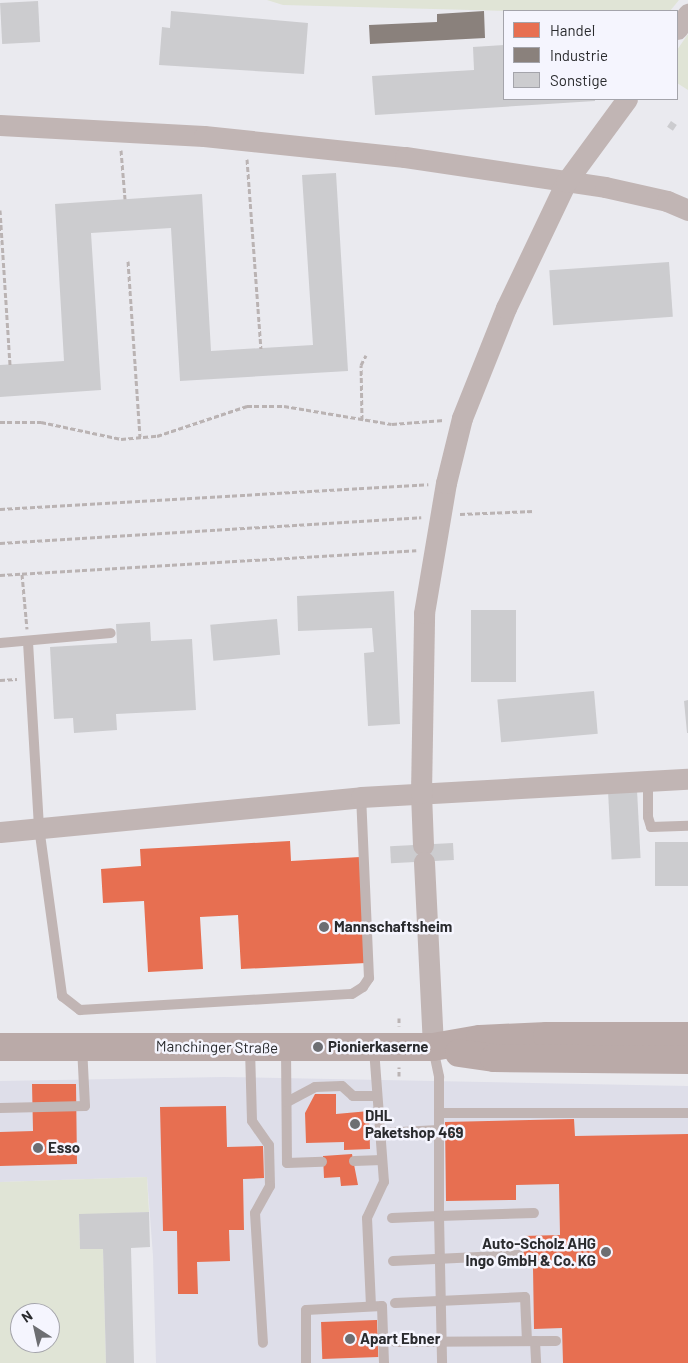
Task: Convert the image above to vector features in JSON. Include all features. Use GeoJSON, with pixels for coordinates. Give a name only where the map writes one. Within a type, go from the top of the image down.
{"type":"FeatureCollection","features":[{"type":"Feature","properties":{"kind":"main road","name":"Manchinger Straße"},"geometry":{"type":"LineString","coordinates":[[433,1047],[480,1040],[547,1036],[688,1036]]}},
{"type":"Feature","properties":{"kind":"main road","name":"Manchinger Straße"},"geometry":{"type":"LineString","coordinates":[[0,1047],[433,1047],[494,1058],[688,1060]]}},
{"type":"Feature","properties":{"kind":"street"},"geometry":{"type":"LineString","coordinates":[[678,28],[688,14]]}},
{"type":"Feature","properties":{"kind":"street"},"geometry":{"type":"LineString","coordinates":[[433,1047],[421,793],[424,613],[433,549],[446,483],[462,418],[506,308],[566,182],[625,100]]}},
{"type":"Feature","properties":{"kind":"street"},"geometry":{"type":"LineString","coordinates":[[0,125],[119,130],[246,139],[405,157],[566,182],[667,201],[688,210]]}},
{"type":"Feature","properties":{"kind":"street"},"geometry":{"type":"LineString","coordinates":[[0,832],[360,797],[688,779]]}},
{"type":"Feature","properties":{"kind":"lane"},"geometry":{"type":"LineString","coordinates":[[0,643],[28,642],[111,633]]}},
{"type":"Feature","properties":{"kind":"lane"},"geometry":{"type":"LineString","coordinates":[[28,642],[39,827],[62,996],[80,1010],[352,994],[369,978],[360,797]]}},
{"type":"Feature","properties":{"kind":"lane"},"geometry":{"type":"LineString","coordinates":[[648,781],[648,818],[651,827],[688,826]]}},
{"type":"Feature","properties":{"kind":"lane"},"geometry":{"type":"LineString","coordinates":[[0,1108],[84,1106],[82,1046]]}},
{"type":"Feature","properties":{"kind":"lane"},"geometry":{"type":"LineString","coordinates":[[371,1306],[367,1218],[384,1182],[374,1046]]}},
{"type":"Feature","properties":{"kind":"lane"},"geometry":{"type":"LineString","coordinates":[[433,1047],[439,1077],[442,1363]]}},
{"type":"Feature","properties":{"kind":"lane"},"geometry":{"type":"LineString","coordinates":[[250,1048],[252,1121],[269,1145],[270,1186],[256,1212],[263,1343]]}},
{"type":"Feature","properties":{"kind":"lane"},"geometry":{"type":"LineString","coordinates":[[286,1048],[288,1163],[322,1162]]}},
{"type":"Feature","properties":{"kind":"lane"},"geometry":{"type":"LineString","coordinates":[[287,1102],[315,1087],[342,1086],[353,1096],[377,1096]]}},
{"type":"Feature","properties":{"kind":"lane"},"geometry":{"type":"LineString","coordinates":[[439,1112],[688,1113]]}},
{"type":"Feature","properties":{"kind":"lane"},"geometry":{"type":"LineString","coordinates":[[381,1133],[439,1130]]}},
{"type":"Feature","properties":{"kind":"lane"},"geometry":{"type":"LineString","coordinates":[[354,1161],[382,1160]]}},
{"type":"Feature","properties":{"kind":"lane"},"geometry":{"type":"LineString","coordinates":[[392,1218],[534,1214]]}},
{"type":"Feature","properties":{"kind":"lane"},"geometry":{"type":"LineString","coordinates":[[393,1261],[518,1255]]}},
{"type":"Feature","properties":{"kind":"lane"},"geometry":{"type":"LineString","coordinates":[[395,1303],[525,1297],[536,1363]]}},
{"type":"Feature","properties":{"kind":"lane"},"geometry":{"type":"LineString","coordinates":[[306,1363],[306,1310],[371,1306],[382,1306],[384,1363]]}},
{"type":"Feature","properties":{"kind":"lane"},"geometry":{"type":"LineString","coordinates":[[396,1342],[556,1341]]}},
{"type":"Feature","properties":{"kind":"path"},"geometry":{"type":"LineString","coordinates":[[119,130],[125,199]]}},
{"type":"Feature","properties":{"kind":"path"},"geometry":{"type":"LineString","coordinates":[[246,139],[261,348]]}},
{"type":"Feature","properties":{"kind":"path"},"geometry":{"type":"LineString","coordinates":[[0,210],[10,365]]}},
{"type":"Feature","properties":{"kind":"path"},"geometry":{"type":"LineString","coordinates":[[128,261],[140,437]]}},
{"type":"Feature","properties":{"kind":"path"},"geometry":{"type":"LineString","coordinates":[[362,420],[361,365],[366,355]]}},
{"type":"Feature","properties":{"kind":"path"},"geometry":{"type":"LineString","coordinates":[[0,422],[41,422],[121,439],[157,436],[247,406],[284,406],[392,424],[462,418]]}},
{"type":"Feature","properties":{"kind":"path"},"geometry":{"type":"LineString","coordinates":[[0,509],[446,483]]}},
{"type":"Feature","properties":{"kind":"path"},"geometry":{"type":"LineString","coordinates":[[0,543],[440,515],[534,511]]}},
{"type":"Feature","properties":{"kind":"path"},"geometry":{"type":"LineString","coordinates":[[0,576],[433,549]]}},
{"type":"Feature","properties":{"kind":"path"},"geometry":{"type":"LineString","coordinates":[[22,574],[28,642]]}},
{"type":"Feature","properties":{"kind":"shaded area"},"geometry":{"type":"Polygon","coordinates":[[[267,0],[679,0],[671,10],[503,11],[283,5],[267,0]]]}},
{"type":"Feature","properties":{"kind":"shaded area"},"geometry":{"type":"Polygon","coordinates":[[[688,34],[688,90],[678,84],[678,49],[688,34]]]}},
{"type":"Feature","properties":{"kind":"shaded area"},"geometry":{"type":"Polygon","coordinates":[[[224,1077],[688,1086],[688,1363],[156,1363],[153,1256],[147,1177],[0,1182],[0,1081],[224,1077]]]}},
{"type":"Feature","properties":{"kind":"shaded area"},"geometry":{"type":"Polygon","coordinates":[[[147,1177],[149,1212],[79,1215],[80,1249],[103,1249],[106,1363],[0,1363],[0,1182],[147,1177]]]}},
{"type":"Feature","properties":{"kind":"building: Handel"},"geometry":{"type":"Polygon","coordinates":[[[290,841],[291,861],[360,857],[366,963],[241,969],[238,915],[200,917],[203,969],[148,972],[144,901],[103,903],[101,869],[141,866],[140,849],[290,841]]]}},
{"type":"Feature","properties":{"kind":"building: Handel"},"geometry":{"type":"Polygon","coordinates":[[[32,1084],[76,1084],[77,1164],[0,1166],[0,1132],[33,1131],[32,1084]]]}},
{"type":"Feature","properties":{"kind":"building: Handel"},"geometry":{"type":"Polygon","coordinates":[[[315,1094],[336,1094],[336,1114],[369,1111],[370,1149],[344,1150],[344,1142],[306,1143],[305,1113],[315,1094]]]}},
{"type":"Feature","properties":{"kind":"building: Handel"},"geometry":{"type":"Polygon","coordinates":[[[226,1106],[227,1147],[263,1146],[264,1178],[243,1179],[244,1230],[229,1230],[230,1261],[197,1262],[198,1294],[178,1294],[177,1231],[163,1231],[160,1107],[226,1106]]]}},
{"type":"Feature","properties":{"kind":"building: Handel","name":"Auto-Scholz AHG Ingo GmbH & Co. KG"},"geometry":{"type":"Polygon","coordinates":[[[574,1119],[575,1136],[688,1134],[688,1363],[563,1363],[562,1328],[534,1329],[533,1268],[524,1268],[523,1236],[560,1235],[559,1184],[516,1185],[516,1200],[446,1201],[445,1122],[574,1119]]]}},
{"type":"Feature","properties":{"kind":"building: Handel"},"geometry":{"type":"Polygon","coordinates":[[[352,1154],[358,1185],[341,1186],[340,1177],[324,1178],[323,1156],[352,1154]]]}},
{"type":"Feature","properties":{"kind":"building: Handel","name":"Apart Ebner"},"geometry":{"type":"Polygon","coordinates":[[[377,1320],[378,1357],[322,1359],[321,1322],[377,1320]]]}},
{"type":"Feature","properties":{"kind":"building: Industrie"},"geometry":{"type":"Polygon","coordinates":[[[484,11],[485,38],[370,44],[369,25],[437,22],[437,14],[484,11]]]}},
{"type":"Feature","properties":{"kind":"building: Sonstige"},"geometry":{"type":"Polygon","coordinates":[[[38,1],[40,42],[2,44],[0,3],[38,1]]]}},
{"type":"Feature","properties":{"kind":"building: Sonstige"},"geometry":{"type":"Polygon","coordinates":[[[171,11],[308,23],[304,74],[159,65],[162,27],[170,28],[171,11]]]}},
{"type":"Feature","properties":{"kind":"building: Sonstige"},"geometry":{"type":"Polygon","coordinates":[[[503,45],[503,100],[595,101],[375,115],[372,76],[474,70],[473,47],[503,45]]]}},
{"type":"Feature","properties":{"kind":"building: Sonstige"},"geometry":{"type":"Polygon","coordinates":[[[671,121],[677,125],[673,131],[667,127],[671,121]]]}},
{"type":"Feature","properties":{"kind":"building: Sonstige"},"geometry":{"type":"Polygon","coordinates":[[[336,173],[348,371],[180,381],[171,228],[91,233],[101,390],[0,397],[0,365],[64,361],[55,204],[202,194],[211,351],[313,345],[302,175],[336,173]]]}},
{"type":"Feature","properties":{"kind":"building: Sonstige"},"geometry":{"type":"Polygon","coordinates":[[[669,262],[673,317],[553,325],[549,270],[669,262]]]}},
{"type":"Feature","properties":{"kind":"building: Sonstige"},"geometry":{"type":"Polygon","coordinates":[[[394,591],[400,724],[368,726],[364,653],[374,652],[372,628],[298,631],[297,596],[394,591]]]}},
{"type":"Feature","properties":{"kind":"building: Sonstige"},"geometry":{"type":"Polygon","coordinates":[[[471,610],[516,610],[516,682],[471,682],[471,610]]]}},
{"type":"Feature","properties":{"kind":"building: Sonstige"},"geometry":{"type":"Polygon","coordinates":[[[277,619],[280,655],[213,661],[210,625],[277,619]]]}},
{"type":"Feature","properties":{"kind":"building: Sonstige"},"geometry":{"type":"Polygon","coordinates":[[[150,622],[151,641],[192,639],[196,710],[116,714],[117,730],[74,733],[73,718],[54,719],[50,647],[117,643],[116,624],[150,622]]]}},
{"type":"Feature","properties":{"kind":"building: Sonstige"},"geometry":{"type":"Polygon","coordinates":[[[594,691],[598,734],[501,742],[497,699],[594,691]]]}},
{"type":"Feature","properties":{"kind":"building: Sonstige"},"geometry":{"type":"Polygon","coordinates":[[[688,700],[688,733],[687,733],[684,701],[688,700]]]}},
{"type":"Feature","properties":{"kind":"building: Sonstige"},"geometry":{"type":"Polygon","coordinates":[[[637,790],[641,858],[612,859],[608,792],[637,790]]]}},
{"type":"Feature","properties":{"kind":"building: Sonstige"},"geometry":{"type":"Polygon","coordinates":[[[655,842],[688,842],[688,886],[655,886],[655,842]]]}},
{"type":"Feature","properties":{"kind":"building: Sonstige"},"geometry":{"type":"Polygon","coordinates":[[[453,843],[454,860],[391,863],[390,846],[453,843]]]}},
{"type":"Feature","properties":{"kind":"building: Sonstige"},"geometry":{"type":"Polygon","coordinates":[[[149,1212],[150,1247],[131,1248],[134,1363],[106,1363],[103,1249],[80,1249],[79,1214],[149,1212]]]}},
{"type":"Feature","properties":{"kind":"place","name":"Mannschaftsheim"},"geometry":{"type":"Point","coordinates":[324,927]}},
{"type":"Feature","properties":{"kind":"place","name":"Pionierkaserne"},"geometry":{"type":"Point","coordinates":[318,1047]}},
{"type":"Feature","properties":{"kind":"place","name":"DHL Paketshop 469"},"geometry":{"type":"Point","coordinates":[355,1124]}},
{"type":"Feature","properties":{"kind":"place","name":"Esso"},"geometry":{"type":"Point","coordinates":[38,1148]}},
{"type":"Feature","properties":{"kind":"place","name":"Auto-Scholz AHG Ingo GmbH & Co. KG"},"geometry":{"type":"Point","coordinates":[606,1252]}},
{"type":"Feature","properties":{"kind":"place","name":"Apart Ebner"},"geometry":{"type":"Point","coordinates":[350,1339]}}]}
